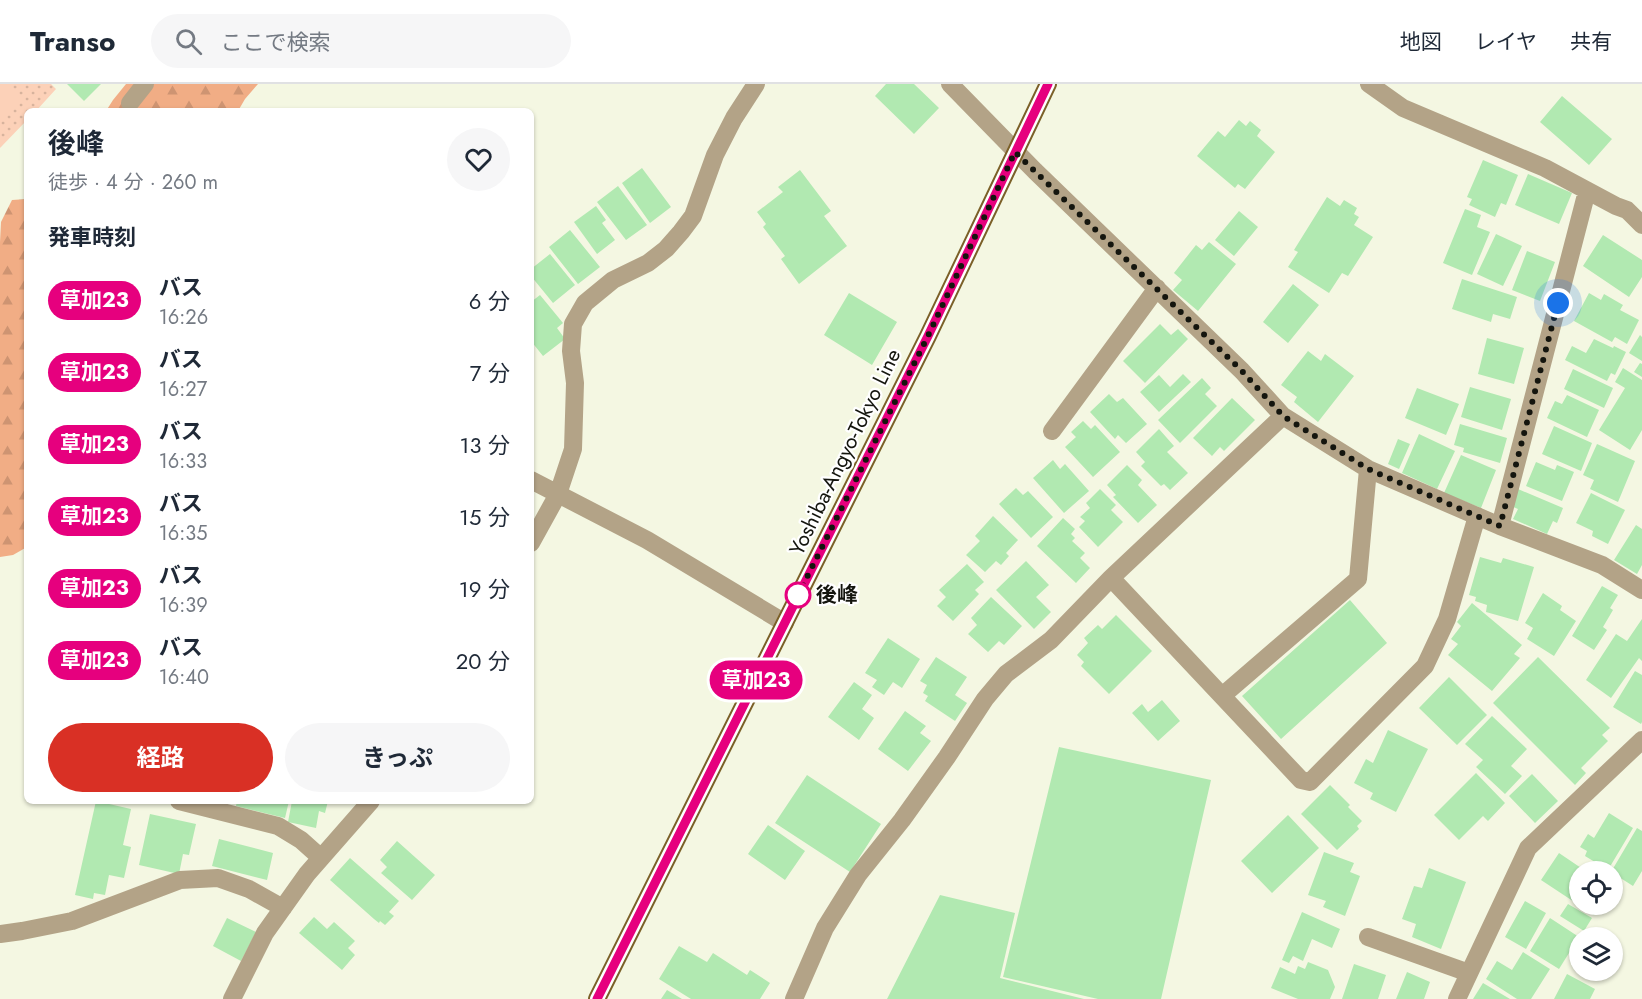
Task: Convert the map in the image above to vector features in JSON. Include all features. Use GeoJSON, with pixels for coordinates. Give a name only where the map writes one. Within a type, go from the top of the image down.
{"type":"FeatureCollection","features":[{"type":"Feature","properties":{"kind":"main road","name":"Yoshiba-Angyo-Tokyo Line"},"geometry":{"type":"LineString","coordinates":[[597,999],[928,336],[1048,84]]}},
{"type":"Feature","properties":{"kind":"street"},"geometry":{"type":"LineString","coordinates":[[130,104],[145,84]]}},
{"type":"Feature","properties":{"kind":"street"},"geometry":{"type":"LineString","coordinates":[[534,538],[558,494],[573,449],[575,383],[571,351],[573,324],[585,303],[613,280],[648,263],[666,249],[681,232],[693,216],[715,155],[734,118],[756,84]]}},
{"type":"Feature","properties":{"kind":"street"},"geometry":{"type":"LineString","coordinates":[[950,84],[1015,152],[1242,371],[1283,416],[1368,469],[1500,526],[1602,565],[1642,590]]}},
{"type":"Feature","properties":{"kind":"street"},"geometry":{"type":"LineString","coordinates":[[1369,84],[1402,108],[1545,168],[1627,210],[1642,225]]}},
{"type":"Feature","properties":{"kind":"street"},"geometry":{"type":"LineString","coordinates":[[1500,526],[1587,191]]}},
{"type":"Feature","properties":{"kind":"street"},"geometry":{"type":"LineString","coordinates":[[1052,432],[1156,288]]}},
{"type":"Feature","properties":{"kind":"street"},"geometry":{"type":"LineString","coordinates":[[794,999],[825,928],[858,875],[902,820],[985,699],[1006,674],[1051,639],[1283,416]]}},
{"type":"Feature","properties":{"kind":"street"},"geometry":{"type":"LineString","coordinates":[[1222,696],[1358,579],[1368,469]]}},
{"type":"Feature","properties":{"kind":"street"},"geometry":{"type":"LineString","coordinates":[[534,482],[647,540],[785,623]]}},
{"type":"Feature","properties":{"kind":"street"},"geometry":{"type":"LineString","coordinates":[[1112,578],[1301,780],[1310,782],[1425,666],[1447,619],[1477,516]]}},
{"type":"Feature","properties":{"kind":"street"},"geometry":{"type":"LineString","coordinates":[[1456,999],[1528,848],[1641,743]]}},
{"type":"Feature","properties":{"kind":"street"},"geometry":{"type":"LineString","coordinates":[[191,804],[278,826],[301,840],[320,857]]}},
{"type":"Feature","properties":{"kind":"street"},"geometry":{"type":"LineString","coordinates":[[232,999],[265,933],[320,857],[368,804]]}},
{"type":"Feature","properties":{"kind":"street"},"geometry":{"type":"LineString","coordinates":[[0,934],[72,921],[180,880],[218,878],[249,889],[283,908]]}},
{"type":"Feature","properties":{"kind":"street"},"geometry":{"type":"LineString","coordinates":[[1368,937],[1469,973]]}},
{"type":"Feature","properties":{"kind":"green space"},"geometry":{"type":"Polygon","coordinates":[[[126,84],[258,84],[240,108],[108,108],[126,84]]]}},
{"type":"Feature","properties":{"kind":"green space"},"geometry":{"type":"Polygon","coordinates":[[[24,199],[24,549],[13,555],[0,557],[0,242],[1,222],[12,200],[24,199]]]}},
{"type":"Feature","properties":{"kind":"shaded area"},"geometry":{"type":"Polygon","coordinates":[[[0,84],[51,84],[56,89],[39,108],[24,108],[24,123],[0,148],[0,84]]]}},
{"type":"Feature","properties":{"kind":"shaded area"},"geometry":{"type":"Polygon","coordinates":[[[0,84],[5,84],[20,99],[0,119],[0,84]]]}},
{"type":"Feature","properties":{"kind":"building"},"geometry":{"type":"Polygon","coordinates":[[[67,84],[101,84],[84,101],[67,84]]]}},
{"type":"Feature","properties":{"kind":"building"},"geometry":{"type":"Polygon","coordinates":[[[886,84],[914,84],[939,108],[914,134],[875,96],[886,84]]]}},
{"type":"Feature","properties":{"kind":"building"},"geometry":{"type":"Polygon","coordinates":[[[1562,96],[1612,139],[1589,165],[1540,122],[1562,96]]]}},
{"type":"Feature","properties":{"kind":"building"},"geometry":{"type":"Polygon","coordinates":[[[1239,120],[1246,126],[1250,121],[1261,130],[1257,136],[1275,152],[1245,189],[1238,184],[1235,188],[1197,156],[1218,131],[1225,137],[1239,120]]]}},
{"type":"Feature","properties":{"kind":"building"},"geometry":{"type":"Polygon","coordinates":[[[1483,160],[1518,175],[1506,205],[1501,203],[1495,217],[1469,205],[1472,199],[1467,197],[1483,160]]]}},
{"type":"Feature","properties":{"kind":"building"},"geometry":{"type":"Polygon","coordinates":[[[642,168],[671,207],[650,223],[622,183],[642,168]]]}},
{"type":"Feature","properties":{"kind":"building"},"geometry":{"type":"Polygon","coordinates":[[[800,170],[831,211],[824,216],[847,246],[799,284],[781,259],[785,256],[763,227],[766,224],[757,212],[783,192],[778,187],[800,170]]]}},
{"type":"Feature","properties":{"kind":"building"},"geometry":{"type":"Polygon","coordinates":[[[1528,174],[1572,193],[1559,224],[1515,205],[1528,174]]]}},
{"type":"Feature","properties":{"kind":"building"},"geometry":{"type":"Polygon","coordinates":[[[618,186],[647,225],[626,240],[597,202],[618,186]]]}},
{"type":"Feature","properties":{"kind":"building"},"geometry":{"type":"Polygon","coordinates":[[[1327,197],[1340,206],[1344,200],[1357,208],[1354,214],[1359,217],[1354,225],[1373,237],[1348,276],[1342,273],[1329,293],[1288,267],[1298,252],[1294,250],[1327,197]]]}},
{"type":"Feature","properties":{"kind":"building"},"geometry":{"type":"Polygon","coordinates":[[[596,206],[606,220],[602,223],[615,240],[597,254],[574,222],[596,206]]]}},
{"type":"Feature","properties":{"kind":"building"},"geometry":{"type":"Polygon","coordinates":[[[1465,209],[1481,215],[1477,227],[1490,232],[1472,275],[1443,263],[1465,209]]]}},
{"type":"Feature","properties":{"kind":"building"},"geometry":{"type":"Polygon","coordinates":[[[1239,211],[1258,227],[1234,256],[1215,240],[1239,211]]]}},
{"type":"Feature","properties":{"kind":"building"},"geometry":{"type":"Polygon","coordinates":[[[570,230],[600,267],[578,284],[549,247],[570,230]]]}},
{"type":"Feature","properties":{"kind":"building"},"geometry":{"type":"Polygon","coordinates":[[[1496,234],[1522,246],[1503,286],[1477,274],[1496,234]]]}},
{"type":"Feature","properties":{"kind":"building"},"geometry":{"type":"Polygon","coordinates":[[[1603,235],[1642,260],[1642,277],[1629,297],[1583,266],[1603,235]]]}},
{"type":"Feature","properties":{"kind":"building"},"geometry":{"type":"Polygon","coordinates":[[[1209,242],[1236,264],[1198,311],[1173,290],[1182,280],[1174,273],[1196,245],[1202,250],[1209,242]]]}},
{"type":"Feature","properties":{"kind":"building"},"geometry":{"type":"Polygon","coordinates":[[[1527,251],[1555,262],[1540,301],[1512,290],[1527,251]]]}},
{"type":"Feature","properties":{"kind":"building"},"geometry":{"type":"Polygon","coordinates":[[[550,254],[575,285],[553,303],[534,280],[534,267],[550,254]]]}},
{"type":"Feature","properties":{"kind":"building"},"geometry":{"type":"Polygon","coordinates":[[[1462,279],[1517,297],[1510,319],[1493,314],[1491,322],[1452,309],[1462,279]]]}},
{"type":"Feature","properties":{"kind":"building"},"geometry":{"type":"Polygon","coordinates":[[[1293,284],[1319,305],[1288,343],[1263,322],[1293,284]]]}},
{"type":"Feature","properties":{"kind":"building"},"geometry":{"type":"Polygon","coordinates":[[[849,293],[897,322],[872,365],[824,335],[849,293]]]}},
{"type":"Feature","properties":{"kind":"building"},"geometry":{"type":"Polygon","coordinates":[[[1589,293],[1601,300],[1604,294],[1623,305],[1620,310],[1639,320],[1627,344],[1615,337],[1612,342],[1574,321],[1589,293]]]}},
{"type":"Feature","properties":{"kind":"building"},"geometry":{"type":"Polygon","coordinates":[[[540,295],[563,323],[557,328],[565,339],[543,356],[534,345],[534,300],[540,295]]]}},
{"type":"Feature","properties":{"kind":"building"},"geometry":{"type":"Polygon","coordinates":[[[1160,324],[1171,335],[1178,329],[1188,339],[1145,383],[1123,361],[1160,324]]]}},
{"type":"Feature","properties":{"kind":"building"},"geometry":{"type":"Polygon","coordinates":[[[1640,335],[1642,337],[1642,361],[1629,353],[1640,335]]]}},
{"type":"Feature","properties":{"kind":"building"},"geometry":{"type":"Polygon","coordinates":[[[1487,338],[1524,348],[1514,384],[1478,374],[1487,338]]]}},
{"type":"Feature","properties":{"kind":"building"},"geometry":{"type":"Polygon","coordinates":[[[1594,339],[1626,352],[1615,375],[1611,373],[1607,381],[1565,360],[1572,346],[1586,353],[1594,339]]]}},
{"type":"Feature","properties":{"kind":"building"},"geometry":{"type":"Polygon","coordinates":[[[1308,351],[1321,361],[1325,354],[1354,376],[1318,422],[1294,402],[1297,397],[1281,385],[1308,351]]]}},
{"type":"Feature","properties":{"kind":"building"},"geometry":{"type":"Polygon","coordinates":[[[1640,363],[1642,364],[1642,377],[1634,372],[1640,363]]]}},
{"type":"Feature","properties":{"kind":"building"},"geometry":{"type":"Polygon","coordinates":[[[1623,368],[1642,380],[1642,430],[1630,450],[1599,430],[1625,388],[1615,382],[1623,368]]]}},
{"type":"Feature","properties":{"kind":"building"},"geometry":{"type":"Polygon","coordinates":[[[1573,369],[1613,388],[1604,408],[1564,389],[1573,369]]]}},
{"type":"Feature","properties":{"kind":"building"},"geometry":{"type":"Polygon","coordinates":[[[1183,374],[1191,382],[1159,412],[1140,392],[1159,375],[1170,387],[1183,374]]]}},
{"type":"Feature","properties":{"kind":"building"},"geometry":{"type":"Polygon","coordinates":[[[1202,378],[1211,388],[1205,394],[1217,406],[1180,443],[1158,420],[1202,378]]]}},
{"type":"Feature","properties":{"kind":"building"},"geometry":{"type":"Polygon","coordinates":[[[1470,387],[1511,399],[1502,430],[1461,417],[1470,387]]]}},
{"type":"Feature","properties":{"kind":"building"},"geometry":{"type":"Polygon","coordinates":[[[1417,388],[1459,404],[1446,435],[1405,418],[1417,388]]]}},
{"type":"Feature","properties":{"kind":"building"},"geometry":{"type":"Polygon","coordinates":[[[1109,394],[1117,402],[1123,398],[1147,424],[1126,443],[1118,435],[1115,439],[1090,412],[1109,394]]]}},
{"type":"Feature","properties":{"kind":"building"},"geometry":{"type":"Polygon","coordinates":[[[1567,395],[1599,410],[1587,437],[1547,418],[1555,401],[1562,404],[1567,395]]]}},
{"type":"Feature","properties":{"kind":"building"},"geometry":{"type":"Polygon","coordinates":[[[1232,398],[1255,420],[1224,451],[1220,447],[1212,456],[1193,438],[1232,398]]]}},
{"type":"Feature","properties":{"kind":"building"},"geometry":{"type":"Polygon","coordinates":[[[1083,421],[1091,429],[1095,425],[1120,452],[1093,477],[1065,447],[1076,437],[1071,432],[1083,421]]]}},
{"type":"Feature","properties":{"kind":"building"},"geometry":{"type":"Polygon","coordinates":[[[1460,424],[1507,438],[1500,463],[1463,452],[1464,448],[1454,445],[1460,424]]]}},
{"type":"Feature","properties":{"kind":"building"},"geometry":{"type":"Polygon","coordinates":[[[1554,426],[1592,443],[1581,471],[1542,454],[1554,426]]]}},
{"type":"Feature","properties":{"kind":"building"},"geometry":{"type":"Polygon","coordinates":[[[1159,429],[1174,446],[1167,452],[1188,473],[1170,490],[1164,484],[1161,486],[1141,466],[1145,462],[1136,452],[1159,429]]]}},
{"type":"Feature","properties":{"kind":"building"},"geometry":{"type":"Polygon","coordinates":[[[1419,434],[1455,451],[1437,489],[1402,473],[1419,434]]]}},
{"type":"Feature","properties":{"kind":"building"},"geometry":{"type":"Polygon","coordinates":[[[1398,439],[1410,444],[1399,469],[1388,464],[1398,439]]]}},
{"type":"Feature","properties":{"kind":"building"},"geometry":{"type":"Polygon","coordinates":[[[1597,444],[1635,461],[1618,502],[1590,489],[1594,480],[1583,475],[1597,444]]]}},
{"type":"Feature","properties":{"kind":"building"},"geometry":{"type":"Polygon","coordinates":[[[1461,455],[1496,470],[1481,508],[1444,493],[1461,455]]]}},
{"type":"Feature","properties":{"kind":"building"},"geometry":{"type":"Polygon","coordinates":[[[1053,460],[1060,469],[1065,464],[1089,491],[1064,513],[1033,478],[1053,460]]]}},
{"type":"Feature","properties":{"kind":"building"},"geometry":{"type":"Polygon","coordinates":[[[1536,462],[1555,470],[1557,465],[1574,472],[1562,501],[1526,486],[1536,462]]]}},
{"type":"Feature","properties":{"kind":"building"},"geometry":{"type":"Polygon","coordinates":[[[1127,465],[1142,480],[1138,485],[1157,505],[1138,523],[1113,497],[1116,495],[1107,485],[1127,465]]]}},
{"type":"Feature","properties":{"kind":"building"},"geometry":{"type":"Polygon","coordinates":[[[1016,488],[1023,495],[1028,491],[1053,517],[1031,538],[999,504],[1016,488]]]}},
{"type":"Feature","properties":{"kind":"building"},"geometry":{"type":"Polygon","coordinates":[[[1100,489],[1116,505],[1111,510],[1123,522],[1098,547],[1079,527],[1085,521],[1080,517],[1090,508],[1086,503],[1100,489]]]}},
{"type":"Feature","properties":{"kind":"building"},"geometry":{"type":"Polygon","coordinates":[[[1518,489],[1563,508],[1557,523],[1553,521],[1547,534],[1513,519],[1518,509],[1511,506],[1518,489]]]}},
{"type":"Feature","properties":{"kind":"building"},"geometry":{"type":"Polygon","coordinates":[[[1591,493],[1625,510],[1608,544],[1592,536],[1593,531],[1576,523],[1591,493]]]}},
{"type":"Feature","properties":{"kind":"building"},"geometry":{"type":"Polygon","coordinates":[[[993,516],[1018,540],[1006,553],[1009,556],[1001,565],[996,561],[985,572],[966,555],[980,541],[975,536],[993,516]]]}},
{"type":"Feature","properties":{"kind":"building"},"geometry":{"type":"Polygon","coordinates":[[[1063,518],[1075,529],[1071,534],[1075,538],[1072,541],[1085,553],[1080,558],[1090,568],[1076,583],[1037,546],[1063,518]]]}},
{"type":"Feature","properties":{"kind":"building"},"geometry":{"type":"Polygon","coordinates":[[[1636,525],[1642,529],[1642,565],[1637,574],[1614,560],[1636,525]]]}},
{"type":"Feature","properties":{"kind":"building"},"geometry":{"type":"Polygon","coordinates":[[[1480,557],[1501,563],[1503,558],[1534,567],[1518,621],[1486,612],[1487,605],[1475,601],[1476,597],[1469,595],[1480,557]]]}},
{"type":"Feature","properties":{"kind":"building"},"geometry":{"type":"Polygon","coordinates":[[[1026,561],[1049,585],[1036,597],[1051,612],[1034,629],[996,590],[1026,561]]]}},
{"type":"Feature","properties":{"kind":"building"},"geometry":{"type":"Polygon","coordinates":[[[967,564],[984,582],[975,590],[979,594],[953,621],[937,606],[946,597],[939,590],[967,564]]]}},
{"type":"Feature","properties":{"kind":"building"},"geometry":{"type":"Polygon","coordinates":[[[1602,586],[1618,595],[1610,608],[1613,610],[1603,627],[1607,630],[1594,650],[1572,636],[1602,586]]]}},
{"type":"Feature","properties":{"kind":"building"},"geometry":{"type":"Polygon","coordinates":[[[1543,593],[1562,606],[1560,610],[1576,621],[1554,656],[1527,639],[1533,628],[1525,623],[1543,593]]]}},
{"type":"Feature","properties":{"kind":"building"},"geometry":{"type":"Polygon","coordinates":[[[991,597],[1022,626],[1004,645],[999,641],[988,652],[968,634],[977,625],[971,618],[991,597]]]}},
{"type":"Feature","properties":{"kind":"building"},"geometry":{"type":"Polygon","coordinates":[[[1350,600],[1387,643],[1281,739],[1242,696],[1350,600]]]}},
{"type":"Feature","properties":{"kind":"building"},"geometry":{"type":"Polygon","coordinates":[[[1472,603],[1522,645],[1514,654],[1520,658],[1492,691],[1448,655],[1458,644],[1451,639],[1461,626],[1457,622],[1472,603]]]}},
{"type":"Feature","properties":{"kind":"building"},"geometry":{"type":"Polygon","coordinates":[[[1116,615],[1152,651],[1109,694],[1081,666],[1084,662],[1077,655],[1088,643],[1084,638],[1098,625],[1102,629],[1116,615]]]}},
{"type":"Feature","properties":{"kind":"building"},"geometry":{"type":"Polygon","coordinates":[[[1642,619],[1642,661],[1639,658],[1611,698],[1586,680],[1616,634],[1627,641],[1642,619]]]}},
{"type":"Feature","properties":{"kind":"building"},"geometry":{"type":"Polygon","coordinates":[[[888,638],[920,659],[902,688],[893,682],[884,695],[872,687],[877,680],[865,673],[888,638]]]}},
{"type":"Feature","properties":{"kind":"building"},"geometry":{"type":"Polygon","coordinates":[[[936,657],[967,677],[955,695],[967,703],[955,721],[925,701],[928,696],[923,693],[927,685],[920,681],[936,657]]]}},
{"type":"Feature","properties":{"kind":"building"},"geometry":{"type":"Polygon","coordinates":[[[1538,657],[1610,728],[1602,735],[1608,741],[1581,768],[1586,773],[1575,785],[1493,703],[1538,657]]]}},
{"type":"Feature","properties":{"kind":"building"},"geometry":{"type":"Polygon","coordinates":[[[1635,671],[1642,675],[1641,724],[1613,707],[1635,671]]]}},
{"type":"Feature","properties":{"kind":"building"},"geometry":{"type":"Polygon","coordinates":[[[1449,677],[1487,715],[1457,745],[1419,708],[1449,677]]]}},
{"type":"Feature","properties":{"kind":"building"},"geometry":{"type":"Polygon","coordinates":[[[854,682],[872,695],[862,709],[874,718],[859,740],[828,717],[854,682]]]}},
{"type":"Feature","properties":{"kind":"building"},"geometry":{"type":"Polygon","coordinates":[[[1162,700],[1180,721],[1158,741],[1132,713],[1142,704],[1148,712],[1162,700]]]}},
{"type":"Feature","properties":{"kind":"building"},"geometry":{"type":"Polygon","coordinates":[[[905,711],[926,726],[920,733],[931,741],[908,771],[878,749],[905,711]]]}},
{"type":"Feature","properties":{"kind":"building"},"geometry":{"type":"Polygon","coordinates":[[[1492,716],[1527,749],[1511,766],[1522,776],[1505,794],[1476,767],[1483,760],[1465,744],[1492,716]]]}},
{"type":"Feature","properties":{"kind":"building"},"geometry":{"type":"Polygon","coordinates":[[[1388,730],[1428,749],[1396,812],[1370,799],[1373,793],[1354,783],[1366,759],[1373,763],[1388,730]]]}},
{"type":"Feature","properties":{"kind":"building"},"geometry":{"type":"Polygon","coordinates":[[[1059,747],[1211,780],[1161,999],[1098,999],[1003,977],[1059,747]]]}},
{"type":"Feature","properties":{"kind":"building"},"geometry":{"type":"Polygon","coordinates":[[[1476,773],[1505,803],[1488,821],[1483,816],[1459,840],[1434,815],[1476,773]]]}},
{"type":"Feature","properties":{"kind":"building"},"geometry":{"type":"Polygon","coordinates":[[[1532,774],[1558,801],[1535,823],[1509,796],[1532,774]]]}},
{"type":"Feature","properties":{"kind":"building"},"geometry":{"type":"Polygon","coordinates":[[[807,775],[881,824],[850,872],[775,823],[807,775]]]}},
{"type":"Feature","properties":{"kind":"building"},"geometry":{"type":"Polygon","coordinates":[[[1330,785],[1362,821],[1357,826],[1359,829],[1337,850],[1301,814],[1330,785]]]}},
{"type":"Feature","properties":{"kind":"building"},"geometry":{"type":"Polygon","coordinates":[[[95,804],[109,804],[131,809],[123,845],[131,847],[124,878],[109,875],[105,895],[94,893],[93,899],[75,895],[95,804]]]}},
{"type":"Feature","properties":{"kind":"building"},"geometry":{"type":"Polygon","coordinates":[[[236,804],[288,804],[285,818],[236,806],[236,804]]]}},
{"type":"Feature","properties":{"kind":"building"},"geometry":{"type":"Polygon","coordinates":[[[291,804],[327,804],[325,813],[319,811],[316,828],[288,822],[291,804]]]}},
{"type":"Feature","properties":{"kind":"building"},"geometry":{"type":"Polygon","coordinates":[[[1609,813],[1633,828],[1613,861],[1593,861],[1585,856],[1587,851],[1580,847],[1588,834],[1594,838],[1609,813]]]}},
{"type":"Feature","properties":{"kind":"building"},"geometry":{"type":"Polygon","coordinates":[[[150,814],[196,824],[189,855],[183,854],[179,874],[139,865],[150,814]]]}},
{"type":"Feature","properties":{"kind":"building"},"geometry":{"type":"Polygon","coordinates":[[[1288,815],[1319,848],[1272,893],[1241,861],[1288,815]]]}},
{"type":"Feature","properties":{"kind":"building"},"geometry":{"type":"Polygon","coordinates":[[[768,825],[805,851],[785,880],[748,854],[768,825]]]}},
{"type":"Feature","properties":{"kind":"building"},"geometry":{"type":"Polygon","coordinates":[[[1637,828],[1642,831],[1642,871],[1633,886],[1623,880],[1623,861],[1618,861],[1637,828]]]}},
{"type":"Feature","properties":{"kind":"building"},"geometry":{"type":"Polygon","coordinates":[[[219,839],[273,853],[267,880],[212,866],[219,839]]]}},
{"type":"Feature","properties":{"kind":"building"},"geometry":{"type":"Polygon","coordinates":[[[397,841],[435,875],[412,900],[381,873],[387,867],[380,860],[397,841]]]}},
{"type":"Feature","properties":{"kind":"building"},"geometry":{"type":"Polygon","coordinates":[[[1324,852],[1354,863],[1350,872],[1360,876],[1345,916],[1323,907],[1326,901],[1308,895],[1324,852]]]}},
{"type":"Feature","properties":{"kind":"building"},"geometry":{"type":"Polygon","coordinates":[[[1559,853],[1571,861],[1569,898],[1541,880],[1559,853]]]}},
{"type":"Feature","properties":{"kind":"building"},"geometry":{"type":"Polygon","coordinates":[[[350,858],[399,901],[389,912],[394,916],[385,925],[374,919],[330,880],[350,858]]]}},
{"type":"Feature","properties":{"kind":"building"},"geometry":{"type":"Polygon","coordinates":[[[1429,868],[1466,882],[1441,949],[1412,937],[1416,924],[1402,919],[1414,886],[1422,888],[1429,868]]]}},
{"type":"Feature","properties":{"kind":"building"},"geometry":{"type":"Polygon","coordinates":[[[940,895],[1015,913],[1000,978],[1084,999],[887,999],[940,895]]]}},
{"type":"Feature","properties":{"kind":"building"},"geometry":{"type":"Polygon","coordinates":[[[1525,901],[1546,913],[1526,949],[1505,937],[1525,901]]]}},
{"type":"Feature","properties":{"kind":"building"},"geometry":{"type":"Polygon","coordinates":[[[1568,904],[1569,915],[1587,915],[1592,918],[1586,927],[1578,927],[1560,916],[1568,904]]]}},
{"type":"Feature","properties":{"kind":"building"},"geometry":{"type":"Polygon","coordinates":[[[1302,912],[1340,929],[1332,948],[1312,939],[1303,961],[1293,956],[1289,963],[1282,960],[1302,912]]]}},
{"type":"Feature","properties":{"kind":"building"},"geometry":{"type":"Polygon","coordinates":[[[314,917],[327,929],[334,922],[355,941],[348,948],[355,955],[342,970],[299,933],[314,917]]]}},
{"type":"Feature","properties":{"kind":"building"},"geometry":{"type":"Polygon","coordinates":[[[227,918],[256,932],[241,961],[213,946],[227,918]]]}},
{"type":"Feature","properties":{"kind":"building"},"geometry":{"type":"Polygon","coordinates":[[[1550,918],[1569,930],[1569,953],[1559,969],[1530,951],[1550,918]]]}},
{"type":"Feature","properties":{"kind":"building"},"geometry":{"type":"Polygon","coordinates":[[[679,946],[707,962],[713,953],[747,975],[750,970],[770,983],[760,999],[691,999],[659,979],[679,946]]]}},
{"type":"Feature","properties":{"kind":"building"},"geometry":{"type":"Polygon","coordinates":[[[1523,952],[1550,969],[1531,999],[1517,999],[1486,979],[1497,961],[1512,970],[1523,952]]]}},
{"type":"Feature","properties":{"kind":"building"},"geometry":{"type":"Polygon","coordinates":[[[1308,962],[1328,970],[1335,987],[1330,999],[1298,999],[1271,988],[1280,967],[1295,974],[1298,966],[1305,969],[1308,962]]]}},
{"type":"Feature","properties":{"kind":"building"},"geometry":{"type":"Polygon","coordinates":[[[1354,964],[1386,975],[1378,999],[1342,999],[1354,964]]]}},
{"type":"Feature","properties":{"kind":"building"},"geometry":{"type":"Polygon","coordinates":[[[1407,972],[1430,982],[1424,999],[1396,999],[1407,972]]]}},
{"type":"Feature","properties":{"kind":"building"},"geometry":{"type":"Polygon","coordinates":[[[1567,974],[1569,981],[1580,981],[1595,989],[1590,999],[1554,999],[1567,974]]]}},
{"type":"Feature","properties":{"kind":"building"},"geometry":{"type":"Polygon","coordinates":[[[1483,983],[1510,999],[1473,999],[1483,983]]]}},
{"type":"Feature","properties":{"kind":"building"},"geometry":{"type":"Polygon","coordinates":[[[667,990],[682,999],[661,999],[667,990]]]}},
{"type":"Feature","properties":{"kind":"bus line","name":"草加23"},"geometry":{"type":"LineString","coordinates":[[597,999],[928,336],[1048,84]]}},
{"type":"Feature","properties":{"kind":"place","name":"後峰"},"geometry":{"type":"Point","coordinates":[798,595]}},
{"type":"Feature","properties":{"kind":"route"},"geometry":{"type":"LineString","coordinates":[[798,595],[928,336],[1015,152],[1242,371],[1283,416],[1368,469],[1500,526],[1558,303]]}}]}
